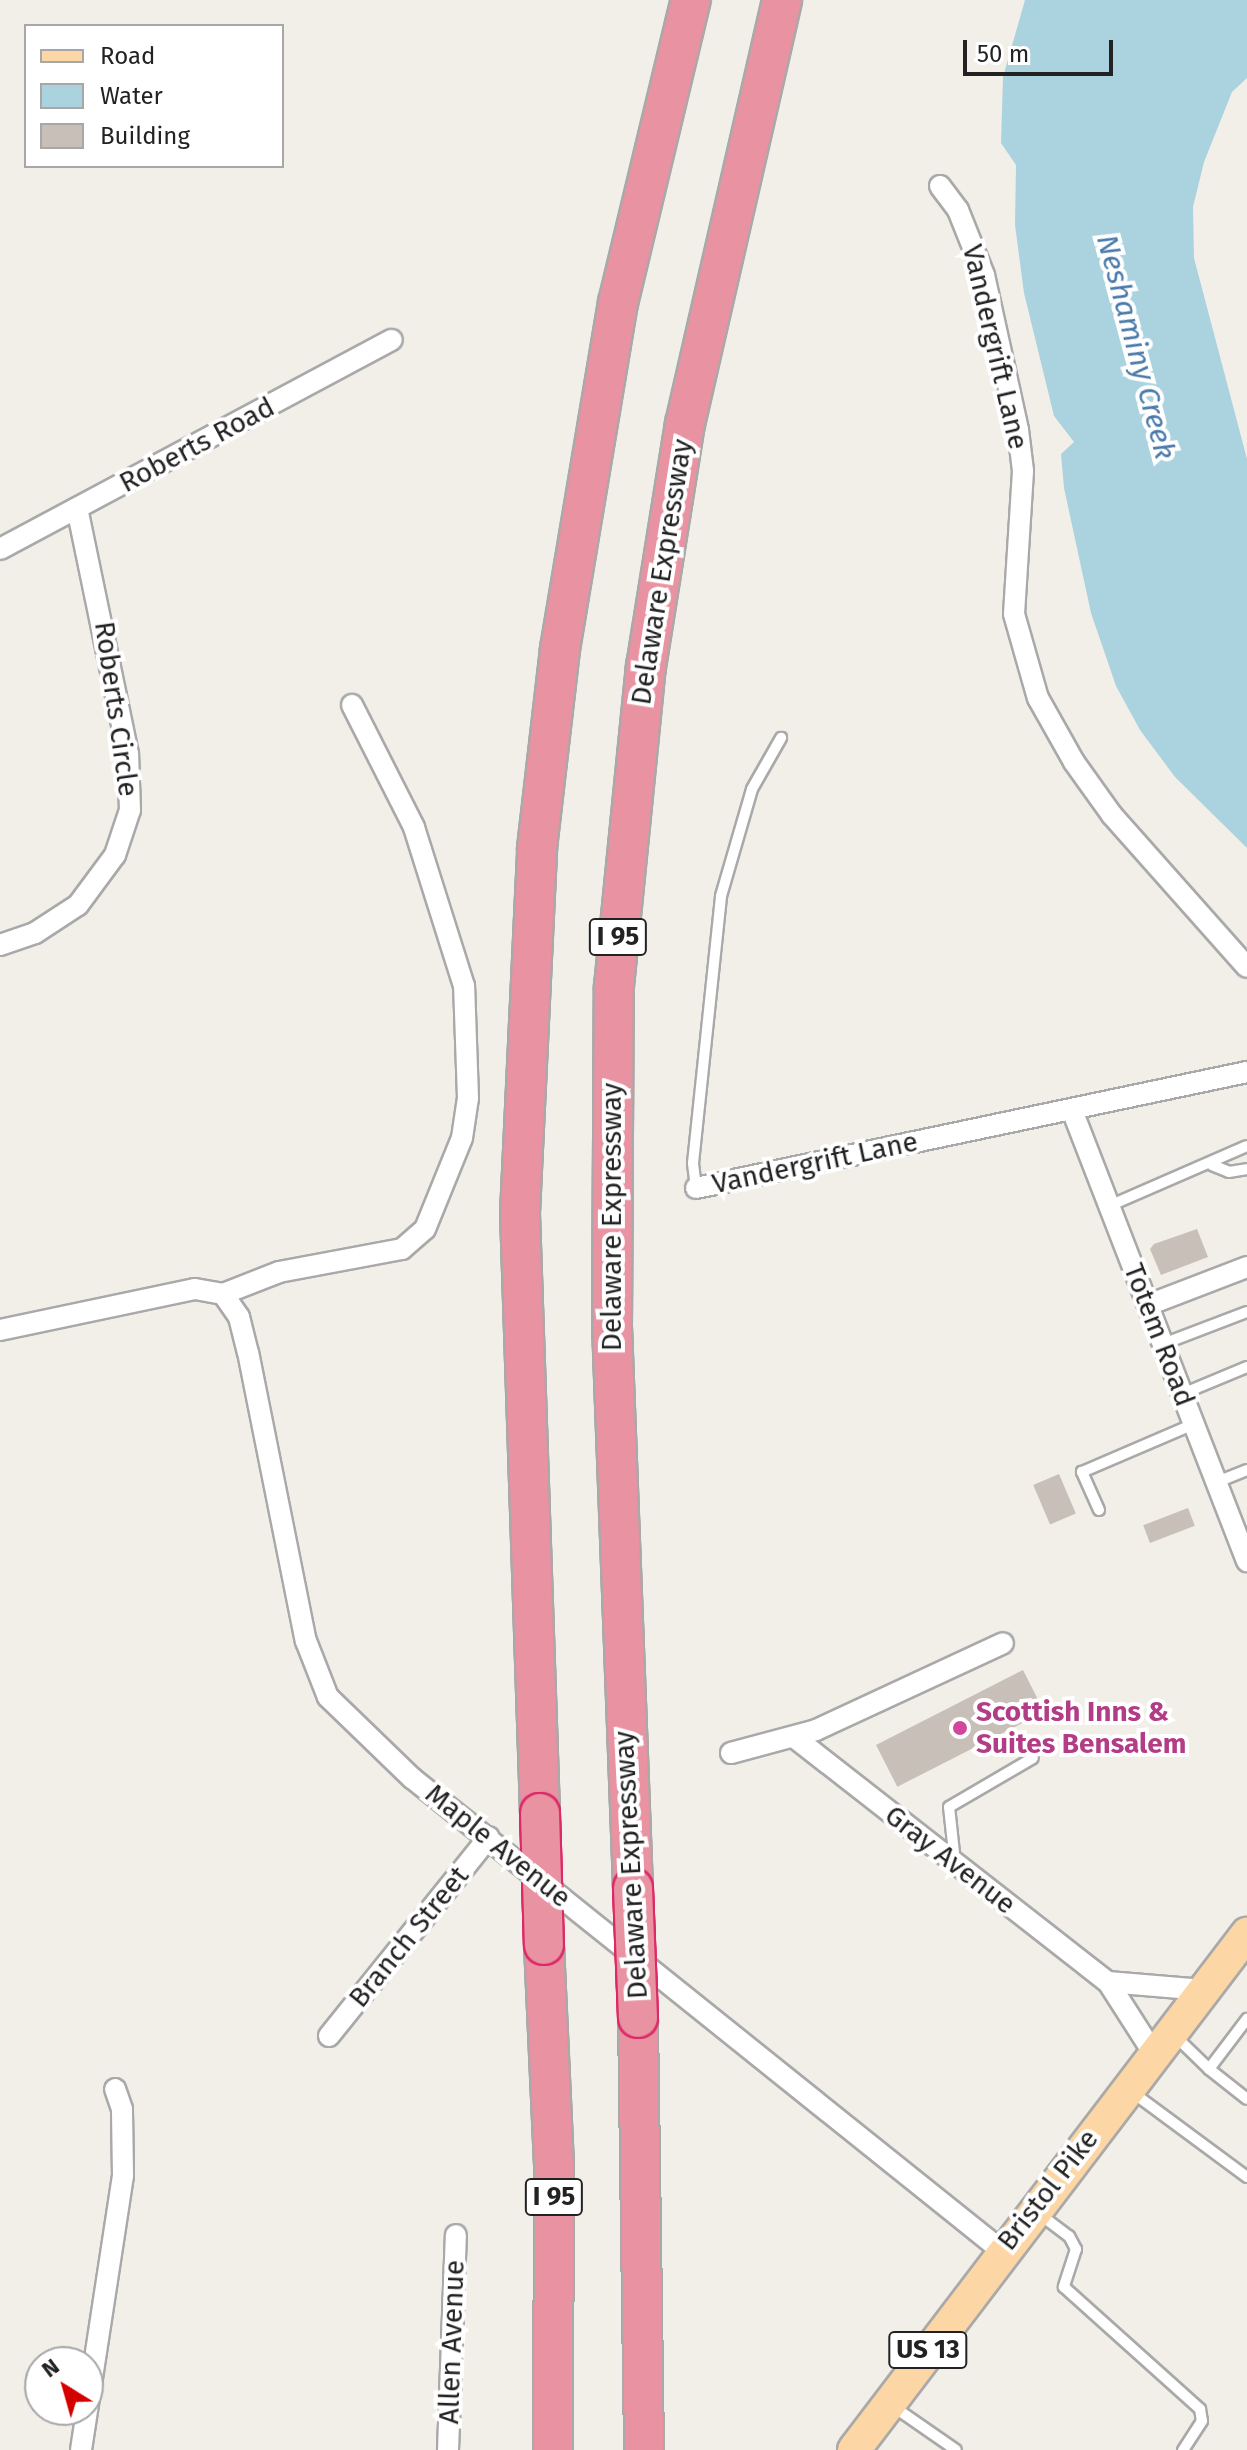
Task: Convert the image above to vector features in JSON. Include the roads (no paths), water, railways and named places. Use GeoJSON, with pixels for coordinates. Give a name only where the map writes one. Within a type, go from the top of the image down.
{"type":"FeatureCollection","features":[{"type":"Feature","properties":{"kind":"highway","name":"I 95"},"geometry":{"type":"LineString","coordinates":[[553,2450],[554,2193],[520,1213],[537,848],[560,649],[618,303],[691,0]]}},
{"type":"Feature","properties":{"kind":"highway","name":"Delaware Expressway"},"geometry":{"type":"LineString","coordinates":[[644,2450],[638,2018],[611,1312],[614,986],[646,667],[685,424],[782,0]]}},
{"type":"Feature","properties":{"kind":"main road","name":"Bristol Pike"},"geometry":{"type":"LineString","coordinates":[[854,2450],[1002,2251],[1247,1934]]}},
{"type":"Feature","properties":{"kind":"street","name":"Vandergrift Lane"},"geometry":{"type":"LineString","coordinates":[[940,186],[958,210],[984,275],[1018,430],[1023,471],[1014,614],[1038,698],[1074,762],[1112,815],[1247,967]]}},
{"type":"Feature","properties":{"kind":"street","name":"Roberts Road"},"geometry":{"type":"LineString","coordinates":[[0,549],[392,340]]}},
{"type":"Feature","properties":{"kind":"street","name":"Roberts Circle"},"geometry":{"type":"LineString","coordinates":[[0,945],[35,933],[78,905],[115,855],[130,810],[128,754],[77,508]]}},
{"type":"Feature","properties":{"kind":"street"},"geometry":{"type":"LineString","coordinates":[[0,1330],[195,1289],[223,1294],[279,1272],[411,1245],[437,1206],[462,1138],[468,1067],[457,958],[414,827],[352,705]]}},
{"type":"Feature","properties":{"kind":"street","name":"Vandergrift Lane"},"geometry":{"type":"LineString","coordinates":[[696,1188],[1247,1072]]}},
{"type":"Feature","properties":{"kind":"street","name":"Totem Road"},"geometry":{"type":"LineString","coordinates":[[1072,1110],[1247,1561]]}},
{"type":"Feature","properties":{"kind":"street"},"geometry":{"type":"LineString","coordinates":[[1148,1305],[1247,1267]]}},
{"type":"Feature","properties":{"kind":"street","name":"Maple Avenue"},"geometry":{"type":"LineString","coordinates":[[223,1294],[239,1317],[306,1641],[328,1697],[373,1746],[1002,2251]]}},
{"type":"Feature","properties":{"kind":"street"},"geometry":{"type":"LineString","coordinates":[[731,1753],[794,1737],[1003,1643]]}},
{"type":"Feature","properties":{"kind":"street","name":"Gray Avenue"},"geometry":{"type":"LineString","coordinates":[[794,1737],[1108,1982],[1162,2043]]}},
{"type":"Feature","properties":{"kind":"street","name":"Branch Street"},"geometry":{"type":"LineString","coordinates":[[329,2036],[489,1837]]}},
{"type":"Feature","properties":{"kind":"street"},"geometry":{"type":"LineString","coordinates":[[1108,1982],[1204,1990]]}},
{"type":"Feature","properties":{"kind":"street"},"geometry":{"type":"LineString","coordinates":[[81,2450],[107,2304],[125,2162],[122,2109],[115,2089]]}},
{"type":"Feature","properties":{"kind":"street","name":"Allen Avenue"},"geometry":{"type":"LineString","coordinates":[[448,2450],[456,2235]]}},
{"type":"Feature","properties":{"kind":"lane","name":"Vandergrift Lane"},"geometry":{"type":"LineString","coordinates":[[696,1188],[693,1163],[721,896],[752,789],[781,738]]}},
{"type":"Feature","properties":{"kind":"lane"},"geometry":{"type":"LineString","coordinates":[[1109,1206],[1212,1165],[1222,1155],[1247,1146]]}},
{"type":"Feature","properties":{"kind":"lane"},"geometry":{"type":"LineString","coordinates":[[1212,1165],[1229,1172],[1247,1169]]}},
{"type":"Feature","properties":{"kind":"lane"},"geometry":{"type":"LineString","coordinates":[[1163,1344],[1247,1312]]}},
{"type":"Feature","properties":{"kind":"lane"},"geometry":{"type":"LineString","coordinates":[[1182,1394],[1247,1367]]}},
{"type":"Feature","properties":{"kind":"lane"},"geometry":{"type":"LineString","coordinates":[[1099,1510],[1082,1472],[1194,1424]]}},
{"type":"Feature","properties":{"kind":"lane"},"geometry":{"type":"LineString","coordinates":[[1217,1482],[1247,1470]]}},
{"type":"Feature","properties":{"kind":"lane"},"geometry":{"type":"LineString","coordinates":[[955,1864],[949,1807],[1033,1758]]}},
{"type":"Feature","properties":{"kind":"lane"},"geometry":{"type":"LineString","coordinates":[[1209,2069],[1247,2019]]}},
{"type":"Feature","properties":{"kind":"lane"},"geometry":{"type":"LineString","coordinates":[[1162,2043],[1209,2069],[1247,2099]]}},
{"type":"Feature","properties":{"kind":"lane"},"geometry":{"type":"LineString","coordinates":[[1127,2088],[1247,2177]]}},
{"type":"Feature","properties":{"kind":"lane"},"geometry":{"type":"LineString","coordinates":[[1034,2209],[1069,2236],[1076,2249],[1064,2287],[1194,2399],[1202,2421],[1183,2450]]}},
{"type":"Feature","properties":{"kind":"lane"},"geometry":{"type":"LineString","coordinates":[[889,2403],[956,2450]]}},
{"type":"Feature","properties":{"kind":"water","name":"Neshaminy Creek"},"geometry":{"type":"Polygon","coordinates":[[[1025,0],[1247,0],[1247,78],[1232,92],[1204,162],[1193,207],[1194,258],[1247,459],[1247,848],[1175,777],[1140,730],[1116,686],[1091,613],[1064,488],[1061,454],[1074,442],[1054,416],[1024,293],[1015,225],[1016,165],[1001,143],[1003,77],[1025,0]]]}},
{"type":"Feature","properties":{"kind":"place","name":"Scottish Inns & Suites Bensalem"},"geometry":{"type":"Point","coordinates":[960,1728]}}]}
